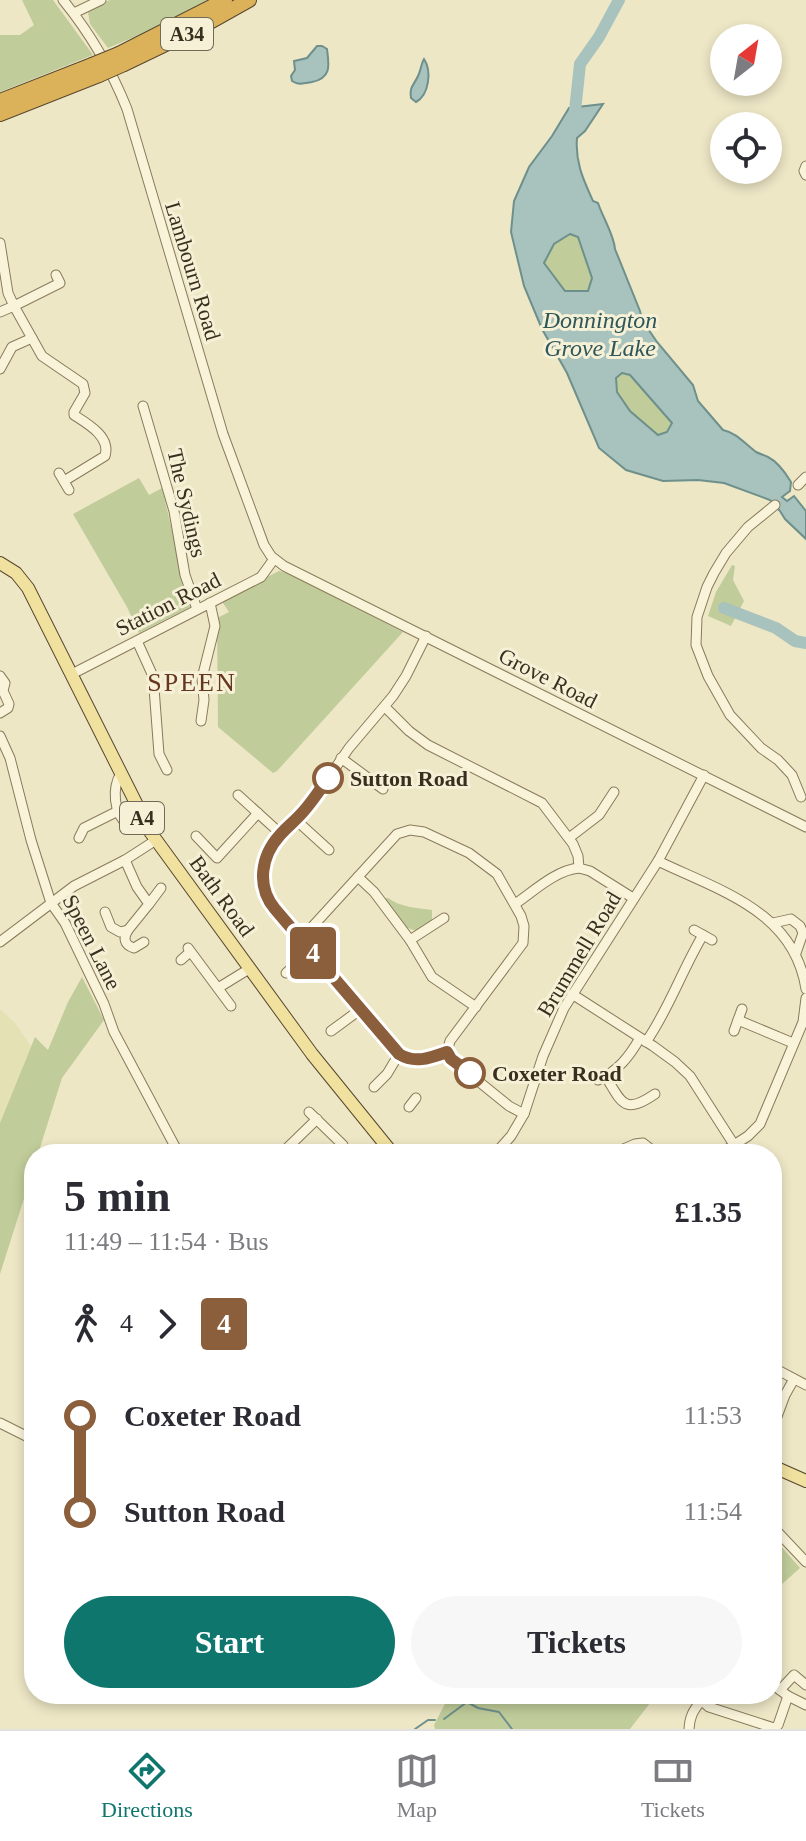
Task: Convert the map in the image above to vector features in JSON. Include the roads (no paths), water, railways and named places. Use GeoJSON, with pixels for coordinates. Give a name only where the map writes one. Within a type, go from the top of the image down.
{"type":"FeatureCollection","features":[{"type":"Feature","properties":{"kind":"highway","name":"A34"},"geometry":{"type":"LineString","coordinates":[[121,59],[225,0]]}},
{"type":"Feature","properties":{"kind":"highway","name":"A34"},"geometry":{"type":"LineString","coordinates":[[0,114],[121,59],[199,28],[249,0]]}},
{"type":"Feature","properties":{"kind":"highway","name":"A34"},"geometry":{"type":"LineString","coordinates":[[0,101],[96,70]]}},
{"type":"Feature","properties":{"kind":"main road","name":"Bath Road"},"geometry":{"type":"LineString","coordinates":[[0,563],[25,583],[148,828],[322,1067],[385,1144]]}},
{"type":"Feature","properties":{"kind":"main road"},"geometry":{"type":"LineString","coordinates":[[782,1468],[801,1478]]}},
{"type":"Feature","properties":{"kind":"street","name":"Lambourn Road"},"geometry":{"type":"LineString","coordinates":[[63,0],[101,54],[127,109],[223,434],[264,545],[274,559]]}},
{"type":"Feature","properties":{"kind":"street"},"geometry":{"type":"LineString","coordinates":[[74,13],[101,0]]}},
{"type":"Feature","properties":{"kind":"street"},"geometry":{"type":"LineString","coordinates":[[806,166],[806,175]]}},
{"type":"Feature","properties":{"kind":"street"},"geometry":{"type":"LineString","coordinates":[[0,243],[8,293],[14,306],[42,356],[83,384],[85,393],[74,415],[92,426],[106,446],[105,456],[64,481]]}},
{"type":"Feature","properties":{"kind":"street"},"geometry":{"type":"LineString","coordinates":[[0,312],[60,283]]}},
{"type":"Feature","properties":{"kind":"street"},"geometry":{"type":"LineString","coordinates":[[0,369],[12,347],[32,338]]}},
{"type":"Feature","properties":{"kind":"street","name":"The Sydings"},"geometry":{"type":"LineString","coordinates":[[143,406],[174,511],[185,575],[197,609]]}},
{"type":"Feature","properties":{"kind":"street"},"geometry":{"type":"LineString","coordinates":[[775,505],[748,527],[714,573],[697,617],[696,645],[708,676],[730,715],[792,775],[801,797]]}},
{"type":"Feature","properties":{"kind":"street","name":"Station Road"},"geometry":{"type":"LineString","coordinates":[[72,674],[261,577],[274,559]]}},
{"type":"Feature","properties":{"kind":"street","name":"Grove Road"},"geometry":{"type":"LineString","coordinates":[[274,559],[806,827]]}},
{"type":"Feature","properties":{"kind":"street"},"geometry":{"type":"LineString","coordinates":[[201,721],[204,700],[202,678],[215,626],[210,603]]}},
{"type":"Feature","properties":{"kind":"street"},"geometry":{"type":"LineString","coordinates":[[426,636],[406,676],[385,707],[341,758],[314,799],[271,847],[262,877],[270,903],[399,1054],[420,1060],[447,1052]]}},
{"type":"Feature","properties":{"kind":"street"},"geometry":{"type":"LineString","coordinates":[[137,641],[152,674],[155,756],[167,770]]}},
{"type":"Feature","properties":{"kind":"street"},"geometry":{"type":"LineString","coordinates":[[0,676],[5,683],[3,691],[9,704],[0,713]]}},
{"type":"Feature","properties":{"kind":"street"},"geometry":{"type":"LineString","coordinates":[[385,707],[438,755],[536,799],[546,807],[569,838],[576,851],[579,868]]}},
{"type":"Feature","properties":{"kind":"street","name":"Speen Lane"},"geometry":{"type":"LineString","coordinates":[[0,736],[10,758],[51,903],[65,923],[114,1032],[174,1144]]}},
{"type":"Feature","properties":{"kind":"street"},"geometry":{"type":"LineString","coordinates":[[341,758],[375,788]]}},
{"type":"Feature","properties":{"kind":"street"},"geometry":{"type":"LineString","coordinates":[[121,773],[116,780],[114,797],[118,811],[126,824],[148,828]]}},
{"type":"Feature","properties":{"kind":"street","name":"Brummell Road"},"geometry":{"type":"LineString","coordinates":[[504,1144],[524,1114],[547,1043],[572,994],[658,861],[704,775]]}},
{"type":"Feature","properties":{"kind":"street"},"geometry":{"type":"LineString","coordinates":[[238,795],[281,834]]}},
{"type":"Feature","properties":{"kind":"street"},"geometry":{"type":"LineString","coordinates":[[569,838],[599,815],[608,796]]}},
{"type":"Feature","properties":{"kind":"street"},"geometry":{"type":"LineString","coordinates":[[79,838],[84,828],[118,811]]}},
{"type":"Feature","properties":{"kind":"street"},"geometry":{"type":"LineString","coordinates":[[196,836],[217,858],[258,813]]}},
{"type":"Feature","properties":{"kind":"street"},"geometry":{"type":"LineString","coordinates":[[296,820],[329,850]]}},
{"type":"Feature","properties":{"kind":"street"},"geometry":{"type":"LineString","coordinates":[[302,938],[397,834],[410,830],[424,832],[469,853],[497,874],[524,926],[523,943],[450,1041],[447,1052],[451,1059],[497,1097],[524,1114]]}},
{"type":"Feature","properties":{"kind":"street"},"geometry":{"type":"LineString","coordinates":[[0,942],[74,886],[156,840]]}},
{"type":"Feature","properties":{"kind":"street"},"geometry":{"type":"LineString","coordinates":[[125,860],[149,904]]}},
{"type":"Feature","properties":{"kind":"street"},"geometry":{"type":"LineString","coordinates":[[658,861],[744,902],[773,923],[796,953],[806,989]]}},
{"type":"Feature","properties":{"kind":"street"},"geometry":{"type":"LineString","coordinates":[[515,904],[568,869],[579,868],[590,871],[633,898]]}},
{"type":"Feature","properties":{"kind":"street"},"geometry":{"type":"LineString","coordinates":[[358,877],[374,892],[410,940],[432,977],[476,1007]]}},
{"type":"Feature","properties":{"kind":"street"},"geometry":{"type":"LineString","coordinates":[[144,942],[134,948],[125,942],[125,935],[161,888]]}},
{"type":"Feature","properties":{"kind":"street"},"geometry":{"type":"LineString","coordinates":[[105,912],[111,927],[120,932],[128,930]]}},
{"type":"Feature","properties":{"kind":"street"},"geometry":{"type":"LineString","coordinates":[[410,940],[444,918]]}},
{"type":"Feature","properties":{"kind":"street"},"geometry":{"type":"LineString","coordinates":[[773,923],[791,919],[800,926],[803,933],[796,953]]}},
{"type":"Feature","properties":{"kind":"street"},"geometry":{"type":"LineString","coordinates":[[655,1094],[640,1105],[627,1105],[602,1078],[616,1071],[630,1056],[667,1007],[703,935]]}},
{"type":"Feature","properties":{"kind":"street"},"geometry":{"type":"LineString","coordinates":[[181,960],[189,950],[231,1006]]}},
{"type":"Feature","properties":{"kind":"street"},"geometry":{"type":"LineString","coordinates":[[286,973],[311,950]]}},
{"type":"Feature","properties":{"kind":"street"},"geometry":{"type":"LineString","coordinates":[[218,988],[249,969]]}},
{"type":"Feature","properties":{"kind":"street"},"geometry":{"type":"LineString","coordinates":[[572,994],[675,1062],[690,1076],[733,1144]]}},
{"type":"Feature","properties":{"kind":"street"},"geometry":{"type":"LineString","coordinates":[[742,1144],[760,1124],[803,1022],[806,998]]}},
{"type":"Feature","properties":{"kind":"street"},"geometry":{"type":"LineString","coordinates":[[331,1031],[361,1009]]}},
{"type":"Feature","properties":{"kind":"street"},"geometry":{"type":"LineString","coordinates":[[734,1031],[742,1009]]}},
{"type":"Feature","properties":{"kind":"street"},"geometry":{"type":"LineString","coordinates":[[738,1020],[793,1043]]}},
{"type":"Feature","properties":{"kind":"street"},"geometry":{"type":"LineString","coordinates":[[374,1087],[387,1074],[399,1054]]}},
{"type":"Feature","properties":{"kind":"street"},"geometry":{"type":"LineString","coordinates":[[409,1107],[416,1098]]}},
{"type":"Feature","properties":{"kind":"street"},"geometry":{"type":"LineString","coordinates":[[289,1144],[313,1116],[337,1142]]}},
{"type":"Feature","properties":{"kind":"street"},"geometry":{"type":"LineString","coordinates":[[782,1372],[806,1385]]}},
{"type":"Feature","properties":{"kind":"street"},"geometry":{"type":"LineString","coordinates":[[782,1406],[794,1379]]}},
{"type":"Feature","properties":{"kind":"street"},"geometry":{"type":"LineString","coordinates":[[0,1423],[24,1435]]}},
{"type":"Feature","properties":{"kind":"street"},"geometry":{"type":"LineString","coordinates":[[782,1537],[806,1562]]}},
{"type":"Feature","properties":{"kind":"street"},"geometry":{"type":"LineString","coordinates":[[786,1667],[806,1685]]}},
{"type":"Feature","properties":{"kind":"street"},"geometry":{"type":"LineString","coordinates":[[782,1688],[794,1675]]}},
{"type":"Feature","properties":{"kind":"street"},"geometry":{"type":"LineString","coordinates":[[782,1691],[806,1705]]}},
{"type":"Feature","properties":{"kind":"street"},"geometry":{"type":"LineString","coordinates":[[689,1729],[689,1717],[698,1704]]}},
{"type":"Feature","properties":{"kind":"street"},"geometry":{"type":"LineString","coordinates":[[707,1704],[774,1729],[778,1725],[779,1704]]}},
{"type":"Feature","properties":{"kind":"water"},"geometry":{"type":"Polygon","coordinates":[[[317,46],[327,49],[326,74],[312,82],[299,84],[292,81],[294,61],[307,58],[317,46]]]}},
{"type":"Feature","properties":{"kind":"water"},"geometry":{"type":"Polygon","coordinates":[[[424,59],[428,82],[424,94],[416,102],[411,98],[411,91],[424,59]]]}},
{"type":"Feature","properties":{"kind":"water","name":"Donnington Grove Lake"},"geometry":{"type":"Polygon","coordinates":[[[603,104],[577,138],[579,163],[593,201],[598,203],[610,232],[642,320],[693,385],[698,401],[723,430],[772,459],[784,471],[791,482],[790,491],[782,497],[787,501],[794,496],[806,511],[806,539],[770,500],[724,483],[663,481],[626,470],[599,448],[567,373],[542,329],[524,286],[511,232],[514,201],[529,167],[569,108],[603,104]],[[570,234],[554,244],[544,263],[565,291],[588,291],[592,278],[578,237],[570,234]],[[622,373],[616,378],[617,392],[630,411],[658,435],[667,432],[672,423],[630,375],[622,373]]]}},
{"type":"Feature","properties":{"kind":"waterway"},"geometry":{"type":"LineString","coordinates":[[574,120],[580,64],[619,0]]}},
{"type":"Feature","properties":{"kind":"waterway"},"geometry":{"type":"LineString","coordinates":[[724,608],[776,628],[795,641],[806,643]]}},
{"type":"Feature","properties":{"kind":"waterway"},"geometry":{"type":"LineString","coordinates":[[444,1719],[464,1704]]}},
{"type":"Feature","properties":{"kind":"waterway"},"geometry":{"type":"LineString","coordinates":[[471,1704],[499,1712],[512,1729]]}},
{"type":"Feature","properties":{"kind":"waterway"},"geometry":{"type":"LineString","coordinates":[[415,1729],[428,1720],[435,1720]]}},
{"type":"Feature","properties":{"kind":"place","name":"Sutton Road"},"geometry":{"type":"Point","coordinates":[328,778]}},
{"type":"Feature","properties":{"kind":"place","name":"Coxeter Road"},"geometry":{"type":"Point","coordinates":[470,1073]}},
{"type":"Feature","properties":{"kind":"district","name":"SPEEN"},"geometry":{"type":"Point","coordinates":[192,682]}}]}
